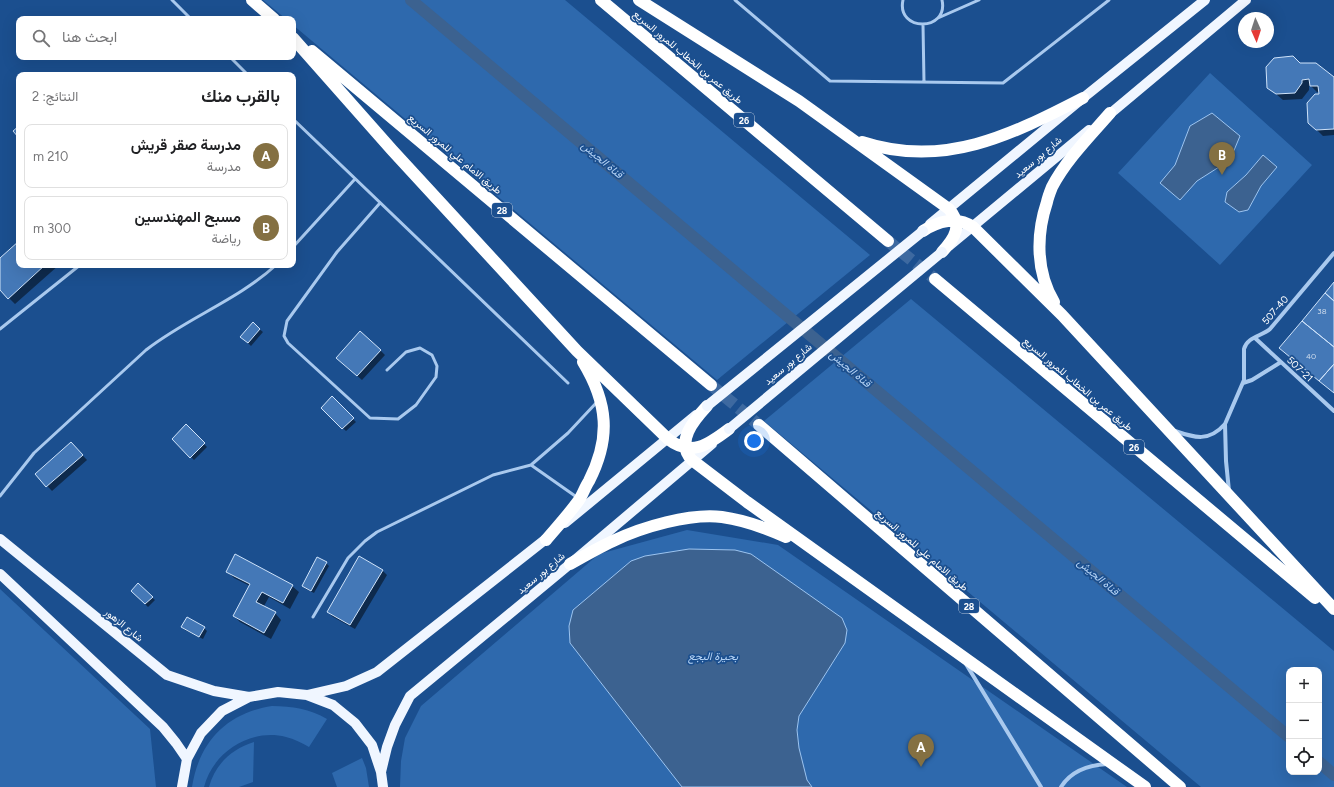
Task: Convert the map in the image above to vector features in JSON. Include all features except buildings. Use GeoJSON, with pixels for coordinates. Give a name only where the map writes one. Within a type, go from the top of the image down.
{"type":"FeatureCollection","features":[{"type":"Feature","properties":{"kind":"highway"},"geometry":{"type":"LineString","coordinates":[[252,0],[271,16]]}},
{"type":"Feature","properties":{"kind":"highway","name":"طريق عمر بن الخطاب للمرور السريع"},"geometry":{"type":"LineString","coordinates":[[601,0],[888,241]]}},
{"type":"Feature","properties":{"kind":"highway"},"geometry":{"type":"LineString","coordinates":[[639,0],[799,101],[852,139],[952,222]]}},
{"type":"Feature","properties":{"kind":"highway","name":"طريق الامام علي للمرور السريع"},"geometry":{"type":"LineString","coordinates":[[296,38],[711,385]]}},
{"type":"Feature","properties":{"kind":"highway"},"geometry":{"type":"LineString","coordinates":[[296,41],[392,150],[577,351],[686,443],[710,442],[729,429]]}},
{"type":"Feature","properties":{"kind":"highway"},"geometry":{"type":"LineString","coordinates":[[852,139],[872,146],[917,152],[939,152],[963,148],[984,142],[1030,124],[1083,98]]}},
{"type":"Feature","properties":{"kind":"highway"},"geometry":{"type":"LineString","coordinates":[[1062,315],[1049,294],[1042,273],[1039,246],[1040,225],[1051,188],[1067,164],[1110,113]]}},
{"type":"Feature","properties":{"kind":"highway"},"geometry":{"type":"LineString","coordinates":[[942,252],[952,240],[952,222]]}},
{"type":"Feature","properties":{"kind":"highway"},"geometry":{"type":"LineString","coordinates":[[923,231],[935,224],[952,222],[965,223],[973,227],[1062,315],[1334,609]]}},
{"type":"Feature","properties":{"kind":"highway","name":"طريق عمر بن الخطاب للمرور السريع"},"geometry":{"type":"LineString","coordinates":[[934,279],[1334,614]]}},
{"type":"Feature","properties":{"kind":"highway"},"geometry":{"type":"LineString","coordinates":[[546,540],[579,499],[594,469],[604,435],[604,418],[600,399],[589,372],[577,351]]}},
{"type":"Feature","properties":{"kind":"highway"},"geometry":{"type":"LineString","coordinates":[[707,406],[691,425],[686,443],[687,454],[692,460],[806,545],[1145,787]]}},
{"type":"Feature","properties":{"kind":"highway","name":"طريق الامام علي للمرور السريع"},"geometry":{"type":"LineString","coordinates":[[759,425],[1180,787]]}},
{"type":"Feature","properties":{"kind":"highway"},"geometry":{"type":"LineString","coordinates":[[570,564],[613,540],[641,529],[692,518],[721,517],[746,522],[806,545]]}},
{"type":"Feature","properties":{"kind":"main road","name":"شارع بور سعيد"},"geometry":{"type":"LineString","coordinates":[[952,222],[1083,98],[1205,0]]}},
{"type":"Feature","properties":{"kind":"main road","name":"شارع بور سعيد"},"geometry":{"type":"LineString","coordinates":[[973,227],[1246,0]]}},
{"type":"Feature","properties":{"kind":"main road","name":"شارع بور سعيد"},"geometry":{"type":"LineString","coordinates":[[707,406],[923,231]]}},
{"type":"Feature","properties":{"kind":"main road","name":"شارع بور سعيد"},"geometry":{"type":"LineString","coordinates":[[729,429],[942,252]]}},
{"type":"Feature","properties":{"kind":"main road"},"geometry":{"type":"LineString","coordinates":[[307,695],[346,686],[377,672],[546,540],[686,443]]}},
{"type":"Feature","properties":{"kind":"main road","name":"شارع بور سعيد"},"geometry":{"type":"LineString","coordinates":[[381,772],[395,725],[410,696],[570,564],[692,460]]}},
{"type":"Feature","properties":{"kind":"main road","name":"شارع الزهور"},"geometry":{"type":"LineString","coordinates":[[0,539],[167,675],[214,691],[249,697]]}},
{"type":"Feature","properties":{"kind":"main road"},"geometry":{"type":"LineString","coordinates":[[0,574],[162,727],[187,759]]}},
{"type":"Feature","properties":{"kind":"main road"},"geometry":{"type":"LineString","coordinates":[[182,787],[187,759],[201,733],[222,711],[249,697],[278,692],[307,695],[333,705],[355,723],[372,746],[381,772],[383,787]]}},
{"type":"Feature","properties":{"kind":"street","name":"507-40"},"geometry":{"type":"LineString","coordinates":[[1230,497],[1226,461],[1225,424],[1243,383],[1245,346],[1247,342],[1265,333],[1272,327],[1334,253]]}},
{"type":"Feature","properties":{"kind":"street","name":"507-21"},"geometry":{"type":"LineString","coordinates":[[1255,338],[1334,411]]}},
{"type":"Feature","properties":{"kind":"street"},"geometry":{"type":"LineString","coordinates":[[1243,383],[1252,380],[1282,362]]}},
{"type":"Feature","properties":{"kind":"street"},"geometry":{"type":"LineString","coordinates":[[1166,429],[1191,436],[1204,437],[1216,432],[1225,424]]}},
{"type":"Feature","properties":{"kind":"street"},"geometry":{"type":"LineString","coordinates":[[959,654],[1041,787]]}},
{"type":"Feature","properties":{"kind":"street"},"geometry":{"type":"LineString","coordinates":[[1061,787],[1065,781],[1084,768],[1099,764],[1112,763]]}},
{"type":"Feature","properties":{"kind":"lane"},"geometry":{"type":"LineString","coordinates":[[172,0],[188,16]]}},
{"type":"Feature","properties":{"kind":"lane"},"geometry":{"type":"LineString","coordinates":[[735,0],[830,81],[1004,83],[1109,0]]}},
{"type":"Feature","properties":{"kind":"lane"},"geometry":{"type":"LineString","coordinates":[[903,0],[903,10],[906,16],[910,21],[923,25],[930,24],[937,19],[979,0]]}},
{"type":"Feature","properties":{"kind":"lane"},"geometry":{"type":"LineString","coordinates":[[937,19],[942,9],[942,0]]}},
{"type":"Feature","properties":{"kind":"lane"},"geometry":{"type":"LineString","coordinates":[[923,25],[924,82]]}},
{"type":"Feature","properties":{"kind":"lane"},"geometry":{"type":"LineString","coordinates":[[233,60],[245,72]]}},
{"type":"Feature","properties":{"kind":"lane"},"geometry":{"type":"LineString","coordinates":[[296,122],[568,383]]}},
{"type":"Feature","properties":{"kind":"lane"},"geometry":{"type":"LineString","coordinates":[[296,244],[356,179]]}},
{"type":"Feature","properties":{"kind":"lane"},"geometry":{"type":"LineString","coordinates":[[380,202],[338,252],[296,308],[288,321],[284,336],[288,343],[370,418],[398,419],[416,405],[436,377],[437,366],[432,355],[420,348],[406,352],[387,370]]}},
{"type":"Feature","properties":{"kind":"lane"},"geometry":{"type":"LineString","coordinates":[[0,329],[76,268]]}},
{"type":"Feature","properties":{"kind":"lane"},"geometry":{"type":"LineString","coordinates":[[0,496],[34,453],[146,350],[163,337],[247,288],[272,268]]}},
{"type":"Feature","properties":{"kind":"lane"},"geometry":{"type":"LineString","coordinates":[[313,617],[348,558],[364,541],[377,532],[493,475],[532,465],[568,433],[600,399]]}},
{"type":"Feature","properties":{"kind":"lane"},"geometry":{"type":"LineString","coordinates":[[532,465],[579,499]]}},
{"type":"Feature","properties":{"kind":"shaded area"},"geometry":{"type":"Polygon","coordinates":[[[263,0],[565,0],[870,255],[717,380],[296,28],[296,16],[282,16],[263,0]]]}},
{"type":"Feature","properties":{"kind":"shaded area"},"geometry":{"type":"Polygon","coordinates":[[[1210,73],[1312,165],[1220,265],[1118,173],[1210,73]]]}},
{"type":"Feature","properties":{"kind":"shaded area"},"geometry":{"type":"Polygon","coordinates":[[[911,299],[1334,651],[1334,787],[1201,787],[764,421],[911,299]]]}},
{"type":"Feature","properties":{"kind":"shaded area"},"geometry":{"type":"Polygon","coordinates":[[[687,530],[778,545],[1127,787],[400,787],[401,761],[405,738],[421,706],[599,554],[687,530]]]}},
{"type":"Feature","properties":{"kind":"shaded area"},"geometry":{"type":"Polygon","coordinates":[[[0,589],[150,729],[156,787],[0,787],[0,589]]]}},
{"type":"Feature","properties":{"kind":"shaded area"},"geometry":{"type":"Polygon","coordinates":[[[272,706],[301,709],[327,719],[309,747],[286,737],[273,735],[259,736],[235,746],[224,753],[216,763],[209,774],[204,787],[192,787],[201,756],[218,732],[242,715],[272,706]]]}},
{"type":"Feature","properties":{"kind":"shaded area"},"geometry":{"type":"Polygon","coordinates":[[[254,742],[253,782],[239,787],[209,787],[215,771],[226,758],[246,745],[254,742]]]}},
{"type":"Feature","properties":{"kind":"shaded area"},"geometry":{"type":"Polygon","coordinates":[[[362,758],[366,768],[369,787],[337,787],[332,773],[362,758]]]}},
{"type":"Feature","properties":{"kind":"water"},"geometry":{"type":"Polygon","coordinates":[[[1212,113],[1240,136],[1230,160],[1197,181],[1180,200],[1160,183],[1175,165],[1190,126],[1212,113]]]}},
{"type":"Feature","properties":{"kind":"water"},"geometry":{"type":"Polygon","coordinates":[[[1263,155],[1277,167],[1261,186],[1248,210],[1239,212],[1225,202],[1227,192],[1246,175],[1263,155]]]}},
{"type":"Feature","properties":{"kind":"water","name":"بحيرة البجع"},"geometry":{"type":"Polygon","coordinates":[[[689,549],[735,550],[751,554],[842,618],[847,630],[845,643],[799,716],[797,730],[799,748],[807,780],[812,787],[682,787],[570,643],[569,626],[573,610],[631,561],[645,556],[689,549]]]}},
{"type":"Feature","properties":{"kind":"waterway","name":"قناة الجيش"},"geometry":{"type":"LineString","coordinates":[[411,0],[1286,734]]}},
{"type":"Feature","properties":{"kind":"waterway","name":"قناة الجيش"},"geometry":{"type":"LineString","coordinates":[[1322,765],[1334,775]]}},
{"type":"Feature","properties":{"kind":"tunnel"},"geometry":{"type":"LineString","coordinates":[[888,241],[935,279]]}},
{"type":"Feature","properties":{"kind":"tunnel"},"geometry":{"type":"LineString","coordinates":[[711,385],[759,425]]}},
{"type":"Feature","properties":{"kind":"place","name":"مسبح المهندسين"},"geometry":{"type":"Point","coordinates":[1222,175]}},
{"type":"Feature","properties":{"kind":"place","name":"مدرسة صقر قريش"},"geometry":{"type":"Point","coordinates":[921,767]}}]}
